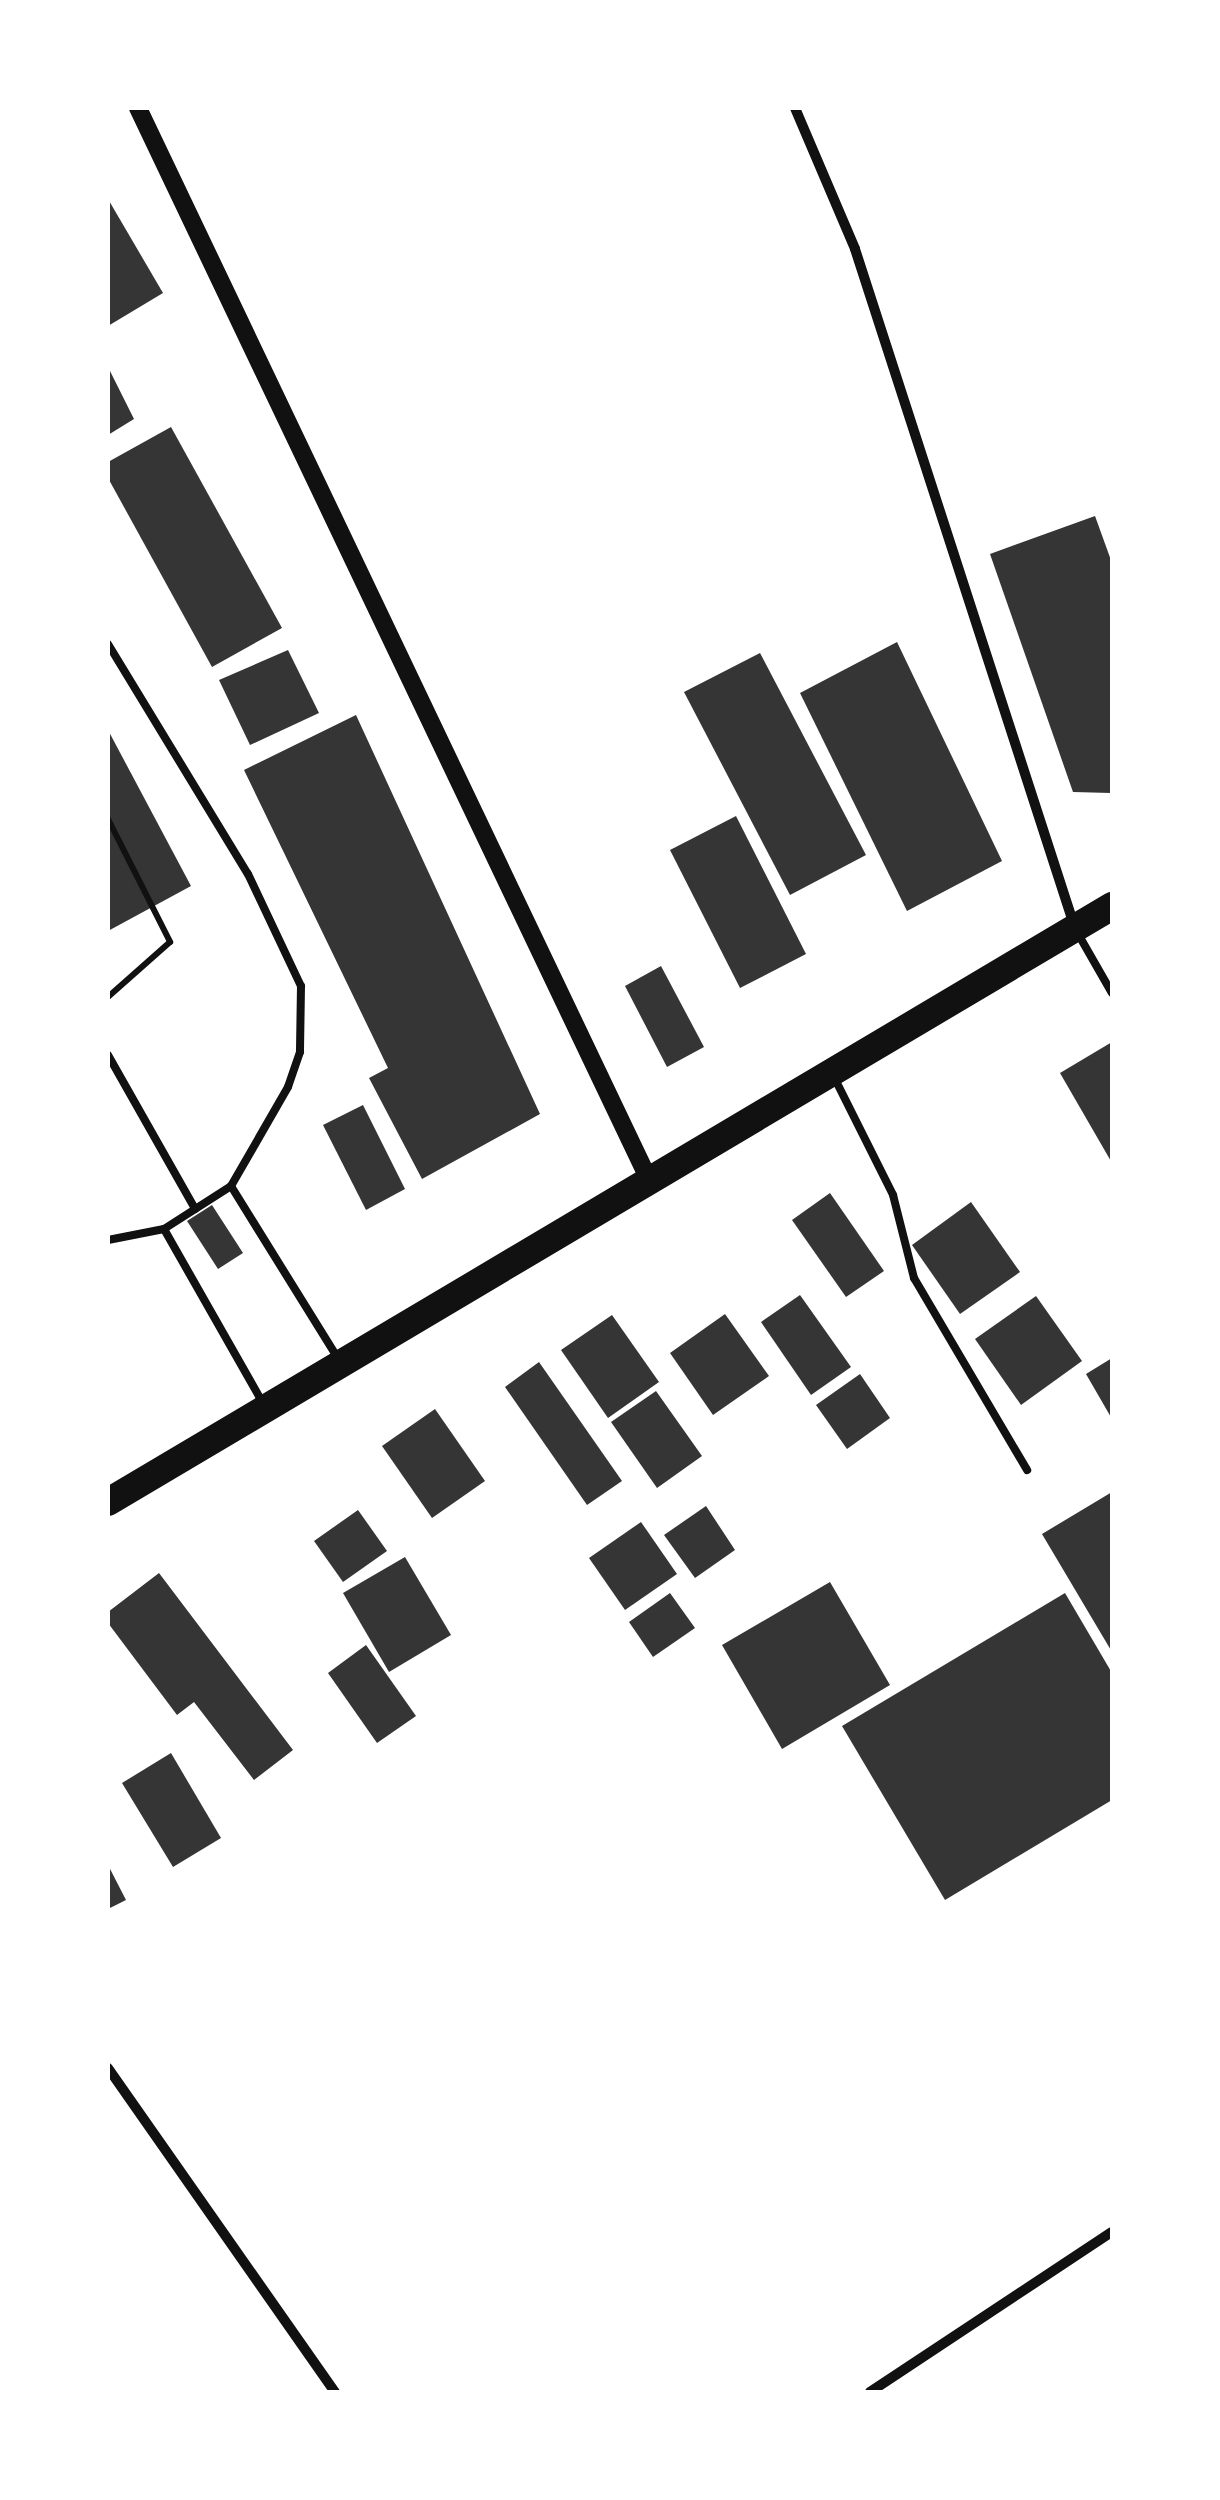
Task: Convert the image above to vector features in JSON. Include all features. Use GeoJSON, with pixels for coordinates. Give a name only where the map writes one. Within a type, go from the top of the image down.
{"type":"FeatureCollection","features":[{"type":"Feature","properties":{"kind":"highway"},"geometry":{"type":"LineString","coordinates":[[108,1502],[1112,906]]}},
{"type":"Feature","properties":{"kind":"street"},"geometry":{"type":"LineString","coordinates":[[138,108],[649,1180]]}},
{"type":"Feature","properties":{"kind":"street"},"geometry":{"type":"LineString","coordinates":[[795,108],[854,249],[1075,928]]}},
{"type":"Feature","properties":{"kind":"street"},"geometry":{"type":"LineString","coordinates":[[108,2068],[335,2392]]}},
{"type":"Feature","properties":{"kind":"street"},"geometry":{"type":"LineString","coordinates":[[870,2392],[1112,2232]]}},
{"type":"Feature","properties":{"kind":"lane"},"geometry":{"type":"LineString","coordinates":[[108,644],[248,874],[300,986],[300,1052],[288,1087],[231,1186],[164,1229],[108,1240]]}},
{"type":"Feature","properties":{"kind":"lane"},"geometry":{"type":"LineString","coordinates":[[1075,928],[1112,993]]}},
{"type":"Feature","properties":{"kind":"lane"},"geometry":{"type":"LineString","coordinates":[[108,1055],[195,1209]]}},
{"type":"Feature","properties":{"kind":"lane"},"geometry":{"type":"LineString","coordinates":[[833,1075],[892,1195],[914,1278],[1027,1470]]}},
{"type":"Feature","properties":{"kind":"lane"},"geometry":{"type":"LineString","coordinates":[[231,1186],[342,1364]]}},
{"type":"Feature","properties":{"kind":"lane"},"geometry":{"type":"LineString","coordinates":[[164,1229],[266,1408]]}},
{"type":"Feature","properties":{"kind":"path"},"geometry":{"type":"LineString","coordinates":[[108,819],[170,942],[108,997]]}},
{"type":"Feature","properties":{"kind":"building"},"geometry":{"type":"Polygon","coordinates":[[[108,199],[163,293],[108,326],[108,199]]]}},
{"type":"Feature","properties":{"kind":"building"},"geometry":{"type":"Polygon","coordinates":[[[108,367],[134,419],[108,435],[108,367]]]}},
{"type":"Feature","properties":{"kind":"building"},"geometry":{"type":"Polygon","coordinates":[[[171,427],[282,628],[212,667],[108,478],[108,462],[171,427]]]}},
{"type":"Feature","properties":{"kind":"building"},"geometry":{"type":"Polygon","coordinates":[[[1095,516],[1112,563],[1111,793],[1073,792],[990,554],[1095,516]]]}},
{"type":"Feature","properties":{"kind":"building"},"geometry":{"type":"Polygon","coordinates":[[[897,642],[1002,861],[907,911],[800,693],[897,642]]]}},
{"type":"Feature","properties":{"kind":"building"},"geometry":{"type":"Polygon","coordinates":[[[288,650],[319,713],[250,745],[219,680],[288,650]]]}},
{"type":"Feature","properties":{"kind":"building"},"geometry":{"type":"Polygon","coordinates":[[[760,653],[866,855],[790,895],[684,692],[760,653]]]}},
{"type":"Feature","properties":{"kind":"building"},"geometry":{"type":"Polygon","coordinates":[[[356,715],[540,1114],[422,1179],[369,1078],[388,1068],[244,770],[356,715]]]}},
{"type":"Feature","properties":{"kind":"building"},"geometry":{"type":"Polygon","coordinates":[[[108,730],[191,886],[108,931],[108,730]]]}},
{"type":"Feature","properties":{"kind":"building"},"geometry":{"type":"Polygon","coordinates":[[[736,816],[806,954],[740,988],[670,850],[736,816]]]}},
{"type":"Feature","properties":{"kind":"building"},"geometry":{"type":"Polygon","coordinates":[[[661,966],[704,1047],[667,1067],[625,986],[661,966]]]}},
{"type":"Feature","properties":{"kind":"building"},"geometry":{"type":"Polygon","coordinates":[[[1112,1042],[1112,1163],[1060,1073],[1112,1042]]]}},
{"type":"Feature","properties":{"kind":"building"},"geometry":{"type":"Polygon","coordinates":[[[363,1105],[405,1189],[366,1210],[323,1125],[363,1105]]]}},
{"type":"Feature","properties":{"kind":"building"},"geometry":{"type":"Polygon","coordinates":[[[830,1193],[884,1271],[846,1297],[792,1220],[830,1193]]]}},
{"type":"Feature","properties":{"kind":"building"},"geometry":{"type":"Polygon","coordinates":[[[971,1202],[1020,1272],[960,1314],[912,1245],[971,1202]]]}},
{"type":"Feature","properties":{"kind":"building"},"geometry":{"type":"Polygon","coordinates":[[[212,1205],[243,1253],[218,1269],[187,1221],[212,1205]]]}},
{"type":"Feature","properties":{"kind":"building"},"geometry":{"type":"Polygon","coordinates":[[[800,1295],[851,1367],[811,1395],[761,1322],[800,1295]]]}},
{"type":"Feature","properties":{"kind":"building"},"geometry":{"type":"Polygon","coordinates":[[[1036,1296],[1082,1361],[1021,1405],[975,1339],[1036,1296]]]}},
{"type":"Feature","properties":{"kind":"building"},"geometry":{"type":"Polygon","coordinates":[[[725,1314],[769,1376],[713,1415],[670,1353],[725,1314]]]}},
{"type":"Feature","properties":{"kind":"building"},"geometry":{"type":"Polygon","coordinates":[[[612,1315],[659,1382],[608,1418],[561,1350],[612,1315]]]}},
{"type":"Feature","properties":{"kind":"building"},"geometry":{"type":"Polygon","coordinates":[[[1112,1358],[1112,1419],[1086,1374],[1112,1358]]]}},
{"type":"Feature","properties":{"kind":"building"},"geometry":{"type":"Polygon","coordinates":[[[539,1362],[622,1481],[587,1505],[505,1387],[539,1362]]]}},
{"type":"Feature","properties":{"kind":"building"},"geometry":{"type":"Polygon","coordinates":[[[860,1374],[890,1418],[847,1449],[816,1405],[860,1374]]]}},
{"type":"Feature","properties":{"kind":"building"},"geometry":{"type":"Polygon","coordinates":[[[656,1391],[702,1456],[657,1488],[611,1422],[656,1391]]]}},
{"type":"Feature","properties":{"kind":"building"},"geometry":{"type":"Polygon","coordinates":[[[435,1409],[485,1481],[432,1518],[382,1446],[435,1409]]]}},
{"type":"Feature","properties":{"kind":"building"},"geometry":{"type":"Polygon","coordinates":[[[1112,1492],[1112,1652],[1042,1534],[1112,1492]]]}},
{"type":"Feature","properties":{"kind":"building"},"geometry":{"type":"Polygon","coordinates":[[[706,1506],[735,1550],[695,1578],[664,1535],[706,1506]]]}},
{"type":"Feature","properties":{"kind":"building"},"geometry":{"type":"Polygon","coordinates":[[[358,1510],[387,1551],[343,1582],[314,1541],[358,1510]]]}},
{"type":"Feature","properties":{"kind":"building"},"geometry":{"type":"Polygon","coordinates":[[[641,1522],[677,1574],[625,1610],[589,1558],[641,1522]]]}},
{"type":"Feature","properties":{"kind":"building"},"geometry":{"type":"Polygon","coordinates":[[[405,1557],[451,1635],[389,1672],[343,1593],[405,1557]]]}},
{"type":"Feature","properties":{"kind":"building"},"geometry":{"type":"Polygon","coordinates":[[[159,1573],[293,1750],[254,1780],[194,1702],[177,1715],[108,1623],[108,1612],[159,1573]]]}},
{"type":"Feature","properties":{"kind":"building"},"geometry":{"type":"Polygon","coordinates":[[[830,1582],[890,1685],[782,1749],[722,1645],[830,1582]]]}},
{"type":"Feature","properties":{"kind":"building"},"geometry":{"type":"Polygon","coordinates":[[[670,1593],[695,1628],[653,1657],[629,1622],[670,1593]]]}},
{"type":"Feature","properties":{"kind":"building"},"geometry":{"type":"Polygon","coordinates":[[[1065,1593],[1112,1673],[1112,1800],[945,1900],[842,1726],[1065,1593]]]}},
{"type":"Feature","properties":{"kind":"building"},"geometry":{"type":"Polygon","coordinates":[[[366,1645],[416,1716],[377,1743],[328,1673],[366,1645]]]}},
{"type":"Feature","properties":{"kind":"building"},"geometry":{"type":"Polygon","coordinates":[[[171,1753],[221,1838],[173,1867],[122,1783],[171,1753]]]}},
{"type":"Feature","properties":{"kind":"building"},"geometry":{"type":"Polygon","coordinates":[[[108,1865],[126,1900],[108,1909],[108,1865]]]}}]}
